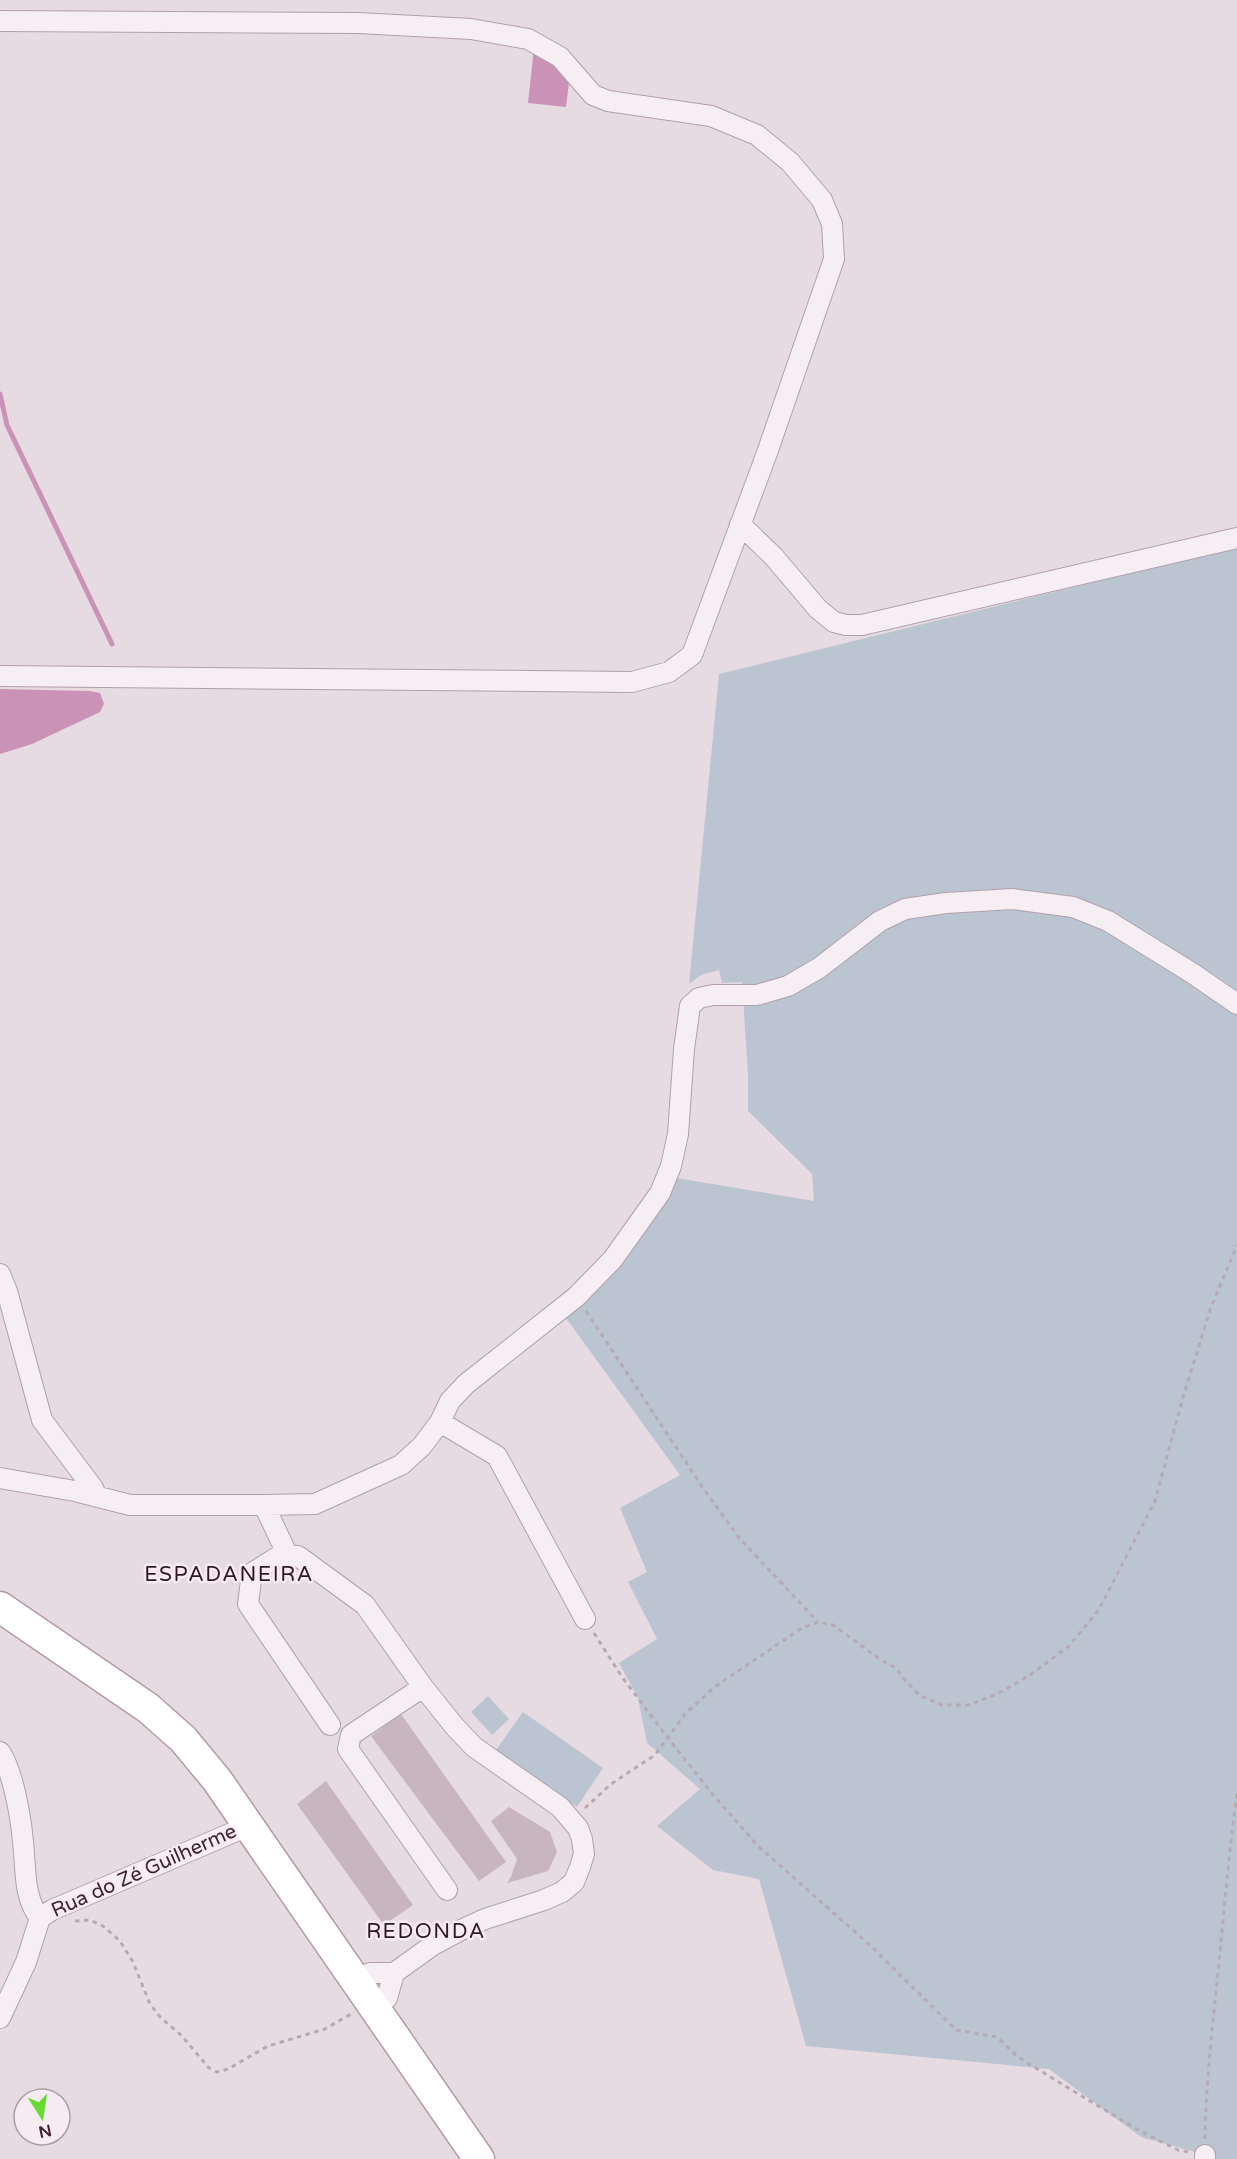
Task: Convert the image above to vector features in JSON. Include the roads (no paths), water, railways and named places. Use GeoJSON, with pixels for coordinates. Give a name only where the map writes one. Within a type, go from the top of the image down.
{"type":"FeatureCollection","features":[{"type":"Feature","properties":{"kind":"main road"},"geometry":{"type":"LineString","coordinates":[[0,1607],[148,1708],[183,1739],[217,1780],[479,2159]]}},
{"type":"Feature","properties":{"kind":"street"},"geometry":{"type":"LineString","coordinates":[[0,21],[358,23],[471,29],[528,39],[560,57],[593,95],[608,101],[711,116],[757,135],[790,162],[822,200],[832,224],[834,258],[692,655],[669,672],[632,682],[0,676]]}},
{"type":"Feature","properties":{"kind":"street"},"geometry":{"type":"LineString","coordinates":[[740,524],[774,557],[818,609],[834,622],[862,626],[1237,538]]}},
{"type":"Feature","properties":{"kind":"street"},"geometry":{"type":"LineString","coordinates":[[0,1478],[130,1505],[315,1504],[401,1465],[422,1446],[440,1422],[450,1401],[465,1384],[576,1297],[613,1259],[660,1193],[671,1166],[678,1134],[684,1049],[690,1006],[699,998],[713,994],[757,995],[788,986],[819,968],[880,921],[905,909],[946,903],[1012,899],[1073,907],[1107,921],[1192,973],[1237,1004]]}},
{"type":"Feature","properties":{"kind":"street"},"geometry":{"type":"LineString","coordinates":[[0,1275],[7,1291],[42,1419],[93,1488],[96,1497]]}},
{"type":"Feature","properties":{"kind":"street"},"geometry":{"type":"LineString","coordinates":[[440,1422],[497,1456],[585,1619]]}},
{"type":"Feature","properties":{"kind":"street"},"geometry":{"type":"LineString","coordinates":[[264,1505],[288,1556]]}},
{"type":"Feature","properties":{"kind":"street"},"geometry":{"type":"LineString","coordinates":[[330,1725],[248,1604],[252,1573],[279,1556],[298,1556],[365,1605],[454,1727],[474,1747],[560,1807],[572,1820],[582,1839],[584,1854],[577,1874],[568,1887],[544,1900],[485,1919],[461,1930],[433,1945],[394,1972],[370,1973],[365,1995],[387,1998],[394,1972]]}},
{"type":"Feature","properties":{"kind":"street"},"geometry":{"type":"LineString","coordinates":[[423,1687],[351,1736],[348,1749],[447,1890]]}},
{"type":"Feature","properties":{"kind":"street"},"geometry":{"type":"LineString","coordinates":[[0,1752],[10,1771],[23,1838],[30,1900],[34,1911],[40,1917],[26,1962],[0,2015]]}},
{"type":"Feature","properties":{"kind":"street","name":"Rua do Zé Guilherme"},"geometry":{"type":"LineString","coordinates":[[40,1917],[248,1826]]}},
{"type":"Feature","properties":{"kind":"waterway"},"geometry":{"type":"LineString","coordinates":[[0,394],[7,425],[112,644]]}},
{"type":"Feature","properties":{"kind":"district","name":"ESPADANEIRA"},"geometry":{"type":"Point","coordinates":[229,1574]}},
{"type":"Feature","properties":{"kind":"district","name":"REDONDA"},"geometry":{"type":"Point","coordinates":[426,1931]}}]}
